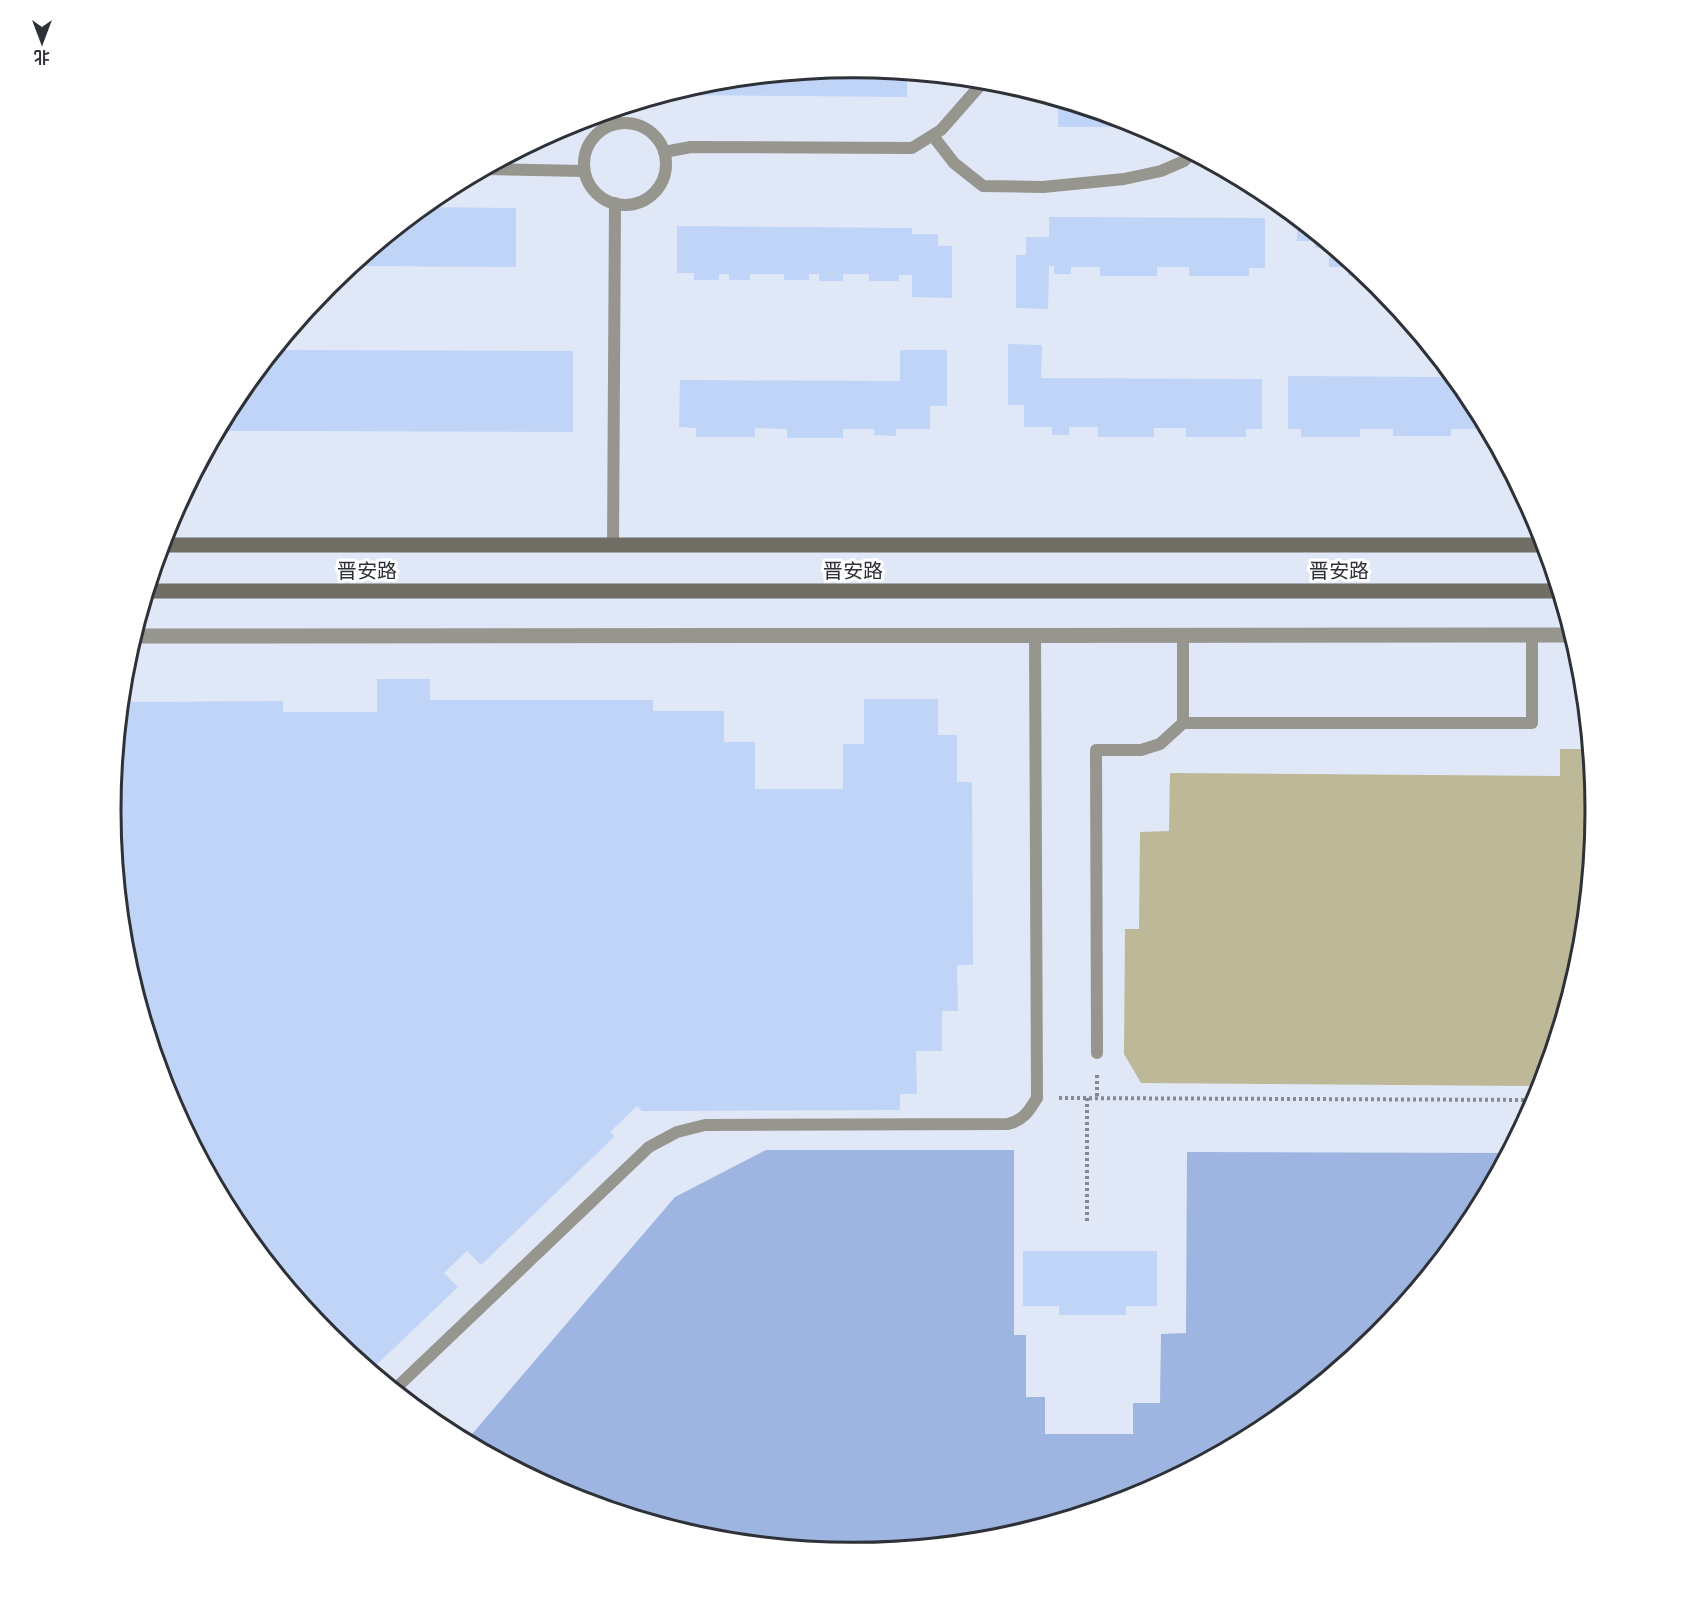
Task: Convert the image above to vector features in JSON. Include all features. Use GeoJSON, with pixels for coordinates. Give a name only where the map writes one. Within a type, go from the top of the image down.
{"type":"FeatureCollection","features":[{"type":"Feature","properties":{"kind":"main road","name":"晋安路"},"geometry":{"type":"LineString","coordinates":[[171,545],[1535,545]]}},
{"type":"Feature","properties":{"kind":"main road","name":"晋安路"},"geometry":{"type":"LineString","coordinates":[[155,591],[772,593],[1551,591]]}},
{"type":"Feature","properties":{"kind":"street"},"geometry":{"type":"LineString","coordinates":[[142,636],[1563,635]]}},
{"type":"Feature","properties":{"kind":"lane"},"geometry":{"type":"LineString","coordinates":[[664,152],[691,147],[912,148],[941,130],[978,89]]}},
{"type":"Feature","properties":{"kind":"lane"},"geometry":{"type":"LineString","coordinates":[[615,118],[615,124]]}},
{"type":"Feature","properties":{"kind":"lane"},"geometry":{"type":"LineString","coordinates":[[615,124],[634,124],[648,130],[658,139],[664,152],[666,166],[663,181],[654,194],[640,202],[625,205],[609,202],[596,194],[588,184],[584,171],[584,159],[588,147],[595,136],[615,124]]}},
{"type":"Feature","properties":{"kind":"lane"},"geometry":{"type":"LineString","coordinates":[[933,136],[954,163],[983,186],[1043,187],[1124,179],[1161,171],[1187,158]]}},
{"type":"Feature","properties":{"kind":"lane"},"geometry":{"type":"LineString","coordinates":[[498,170],[584,171]]}},
{"type":"Feature","properties":{"kind":"lane"},"geometry":{"type":"LineString","coordinates":[[613,546],[615,203]]}},
{"type":"Feature","properties":{"kind":"lane"},"geometry":{"type":"LineString","coordinates":[[400,1385],[649,1147],[677,1132],[705,1125],[1008,1124],[1019,1121],[1028,1113],[1037,1098],[1035,635]]}},
{"type":"Feature","properties":{"kind":"lane"},"geometry":{"type":"LineString","coordinates":[[1183,635],[1183,723]]}},
{"type":"Feature","properties":{"kind":"lane"},"geometry":{"type":"LineString","coordinates":[[1097,1053],[1096,750],[1141,750],[1160,744],[1183,723],[1532,723],[1532,635]]}},
{"type":"Feature","properties":{"kind":"path"},"geometry":{"type":"LineString","coordinates":[[1037,1098],[1525,1100]]}},
{"type":"Feature","properties":{"kind":"path"},"geometry":{"type":"LineString","coordinates":[[1087,1098],[1087,1221]]}},
{"type":"Feature","properties":{"kind":"shaded area"},"geometry":{"type":"Polygon","coordinates":[[[1560,749],[1582,749],[1585,810],[1579,906],[1560,999],[1531,1086],[1141,1083],[1124,1054],[1125,929],[1139,929],[1140,832],[1169,831],[1170,773],[1560,776],[1560,749]]]}},
{"type":"Feature","properties":{"kind":"water"},"geometry":{"type":"Polygon","coordinates":[[[766,1150],[1014,1150],[1014,1335],[1026,1335],[1026,1397],[1045,1397],[1045,1434],[1133,1434],[1133,1403],[1160,1403],[1161,1334],[1186,1333],[1187,1152],[1500,1153],[1462,1217],[1403,1293],[1371,1328],[1336,1360],[1260,1419],[1177,1467],[1088,1503],[996,1528],[949,1536],[901,1540],[853,1542],[757,1536],[664,1517],[573,1486],[529,1467],[472,1435],[675,1197],[766,1150]]]}},
{"type":"Feature","properties":{"kind":"building"},"geometry":{"type":"Polygon","coordinates":[[[853,78],[907,80],[907,97],[696,95],[757,84],[853,78]]]}},
{"type":"Feature","properties":{"kind":"building"},"geometry":{"type":"Polygon","coordinates":[[[1058,108],[1114,127],[1058,127],[1058,108]]]}},
{"type":"Feature","properties":{"kind":"building"},"geometry":{"type":"Polygon","coordinates":[[[437,207],[516,208],[516,267],[363,266],[407,229],[437,207]]]}},
{"type":"Feature","properties":{"kind":"building"},"geometry":{"type":"Polygon","coordinates":[[[1049,217],[1265,218],[1265,268],[1249,268],[1249,276],[1189,276],[1189,267],[1157,267],[1157,276],[1100,276],[1100,267],[1071,267],[1071,274],[1054,274],[1054,266],[1049,266],[1048,309],[1016,308],[1016,255],[1026,255],[1026,237],[1049,237],[1049,217]]]}},
{"type":"Feature","properties":{"kind":"building"},"geometry":{"type":"Polygon","coordinates":[[[677,226],[912,228],[912,234],[938,234],[938,246],[952,246],[952,298],[912,297],[912,275],[899,275],[899,281],[869,281],[869,274],[843,274],[843,281],[819,281],[819,274],[809,274],[809,280],[784,280],[784,274],[750,274],[750,280],[729,280],[729,274],[719,274],[719,280],[694,280],[694,273],[677,273],[677,226]]]}},
{"type":"Feature","properties":{"kind":"building"},"geometry":{"type":"Polygon","coordinates":[[[1297,228],[1313,241],[1297,241],[1297,228]]]}},
{"type":"Feature","properties":{"kind":"building"},"geometry":{"type":"Polygon","coordinates":[[[1329,254],[1344,267],[1329,267],[1329,254]]]}},
{"type":"Feature","properties":{"kind":"building"},"geometry":{"type":"Polygon","coordinates":[[[1008,344],[1042,345],[1041,378],[1262,379],[1262,429],[1246,429],[1246,437],[1186,437],[1186,428],[1154,428],[1154,437],[1098,437],[1098,427],[1069,427],[1069,435],[1052,435],[1052,427],[1024,427],[1024,405],[1008,405],[1008,344]]]}},
{"type":"Feature","properties":{"kind":"building"},"geometry":{"type":"Polygon","coordinates":[[[284,350],[573,351],[573,432],[227,431],[244,403],[284,350]]]}},
{"type":"Feature","properties":{"kind":"building"},"geometry":{"type":"Polygon","coordinates":[[[900,350],[947,350],[947,406],[930,406],[930,429],[896,429],[896,436],[874,435],[874,429],[843,429],[843,438],[787,438],[787,429],[755,428],[755,437],[696,437],[696,428],[679,427],[680,380],[900,381],[900,350]]]}},
{"type":"Feature","properties":{"kind":"building"},"geometry":{"type":"Polygon","coordinates":[[[1288,376],[1443,377],[1478,429],[1451,429],[1451,436],[1393,436],[1393,429],[1360,429],[1360,437],[1301,437],[1301,429],[1288,429],[1288,376]]]}},
{"type":"Feature","properties":{"kind":"building"},"geometry":{"type":"Polygon","coordinates":[[[377,679],[430,679],[430,700],[653,700],[653,711],[724,711],[724,742],[755,742],[755,789],[843,789],[843,744],[864,744],[864,699],[938,699],[938,735],[957,735],[957,782],[972,782],[973,965],[957,965],[958,1011],[942,1011],[942,1051],[916,1051],[917,1094],[900,1094],[900,1110],[642,1111],[637,1106],[610,1132],[615,1136],[481,1265],[467,1251],[444,1273],[458,1287],[376,1365],[335,1328],[272,1256],[244,1217],[196,1134],[160,1045],[135,953],[127,906],[121,810],[129,702],[283,701],[283,712],[377,712],[377,679]]]}},
{"type":"Feature","properties":{"kind":"building"},"geometry":{"type":"Polygon","coordinates":[[[1023,1251],[1157,1251],[1157,1306],[1126,1306],[1126,1315],[1059,1315],[1059,1306],[1023,1306],[1023,1251]]]}}]}
